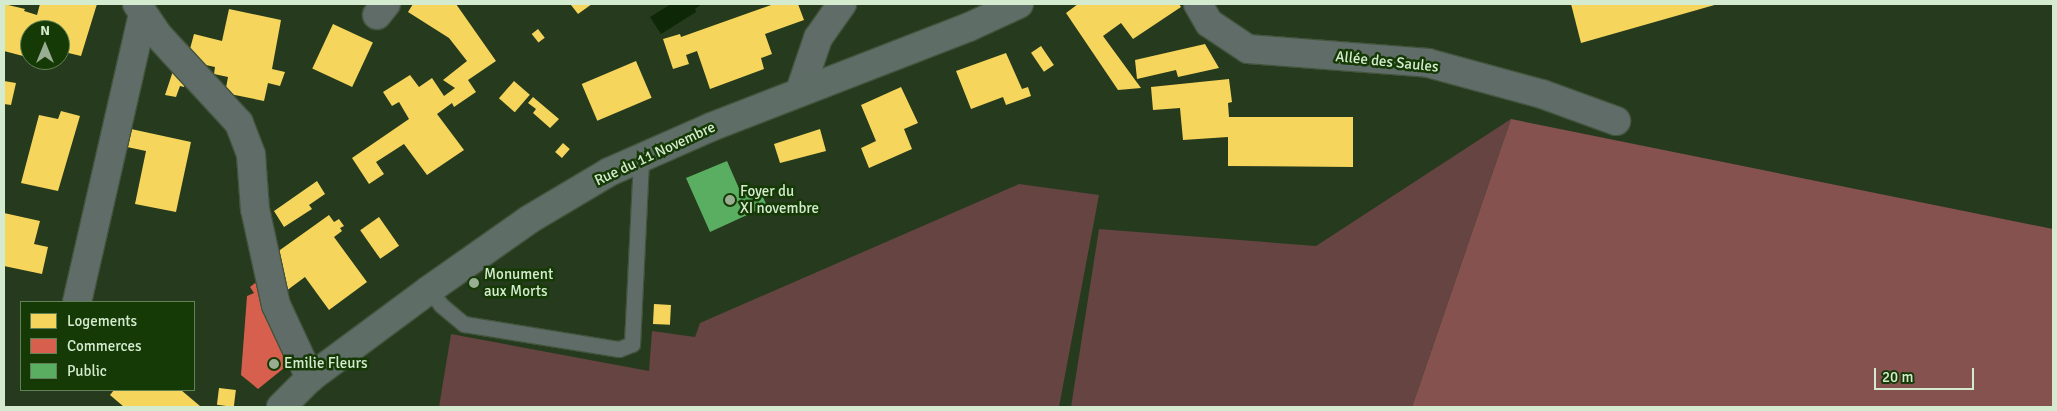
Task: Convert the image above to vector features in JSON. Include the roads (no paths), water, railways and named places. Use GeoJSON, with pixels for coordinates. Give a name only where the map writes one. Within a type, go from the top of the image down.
{"type":"FeatureCollection","features":[{"type":"Feature","properties":{"kind":"street"},"geometry":{"type":"LineString","coordinates":[[800,91],[818,38],[842,4]]}},
{"type":"Feature","properties":{"kind":"street","name":"Rue du 11 Novembre"},"geometry":{"type":"LineString","coordinates":[[281,407],[310,378],[428,290],[530,219],[609,172],[800,91],[969,27],[1019,4]]}},
{"type":"Feature","properties":{"kind":"street","name":"Allée des Saules"},"geometry":{"type":"LineString","coordinates":[[1198,4],[1209,23],[1248,49],[1428,63],[1542,94],[1616,121]]}},
{"type":"Feature","properties":{"kind":"street"},"geometry":{"type":"LineString","coordinates":[[77,301],[140,8]]}},
{"type":"Feature","properties":{"kind":"street"},"geometry":{"type":"LineString","coordinates":[[140,8],[157,34],[239,123],[251,155],[255,208],[276,305],[310,378]]}},
{"type":"Feature","properties":{"kind":"lane"},"geometry":{"type":"LineString","coordinates":[[428,290],[441,305],[464,324],[619,349],[632,344],[641,158]]}},
{"type":"Feature","properties":{"kind":"place","name":"Foyer du XI novembre"},"geometry":{"type":"Point","coordinates":[730,200]}},
{"type":"Feature","properties":{"kind":"place","name":"Monument aux Morts"},"geometry":{"type":"Point","coordinates":[474,283]}},
{"type":"Feature","properties":{"kind":"place","name":"Emilie Fleurs"},"geometry":{"type":"Point","coordinates":[274,364]}}]}
